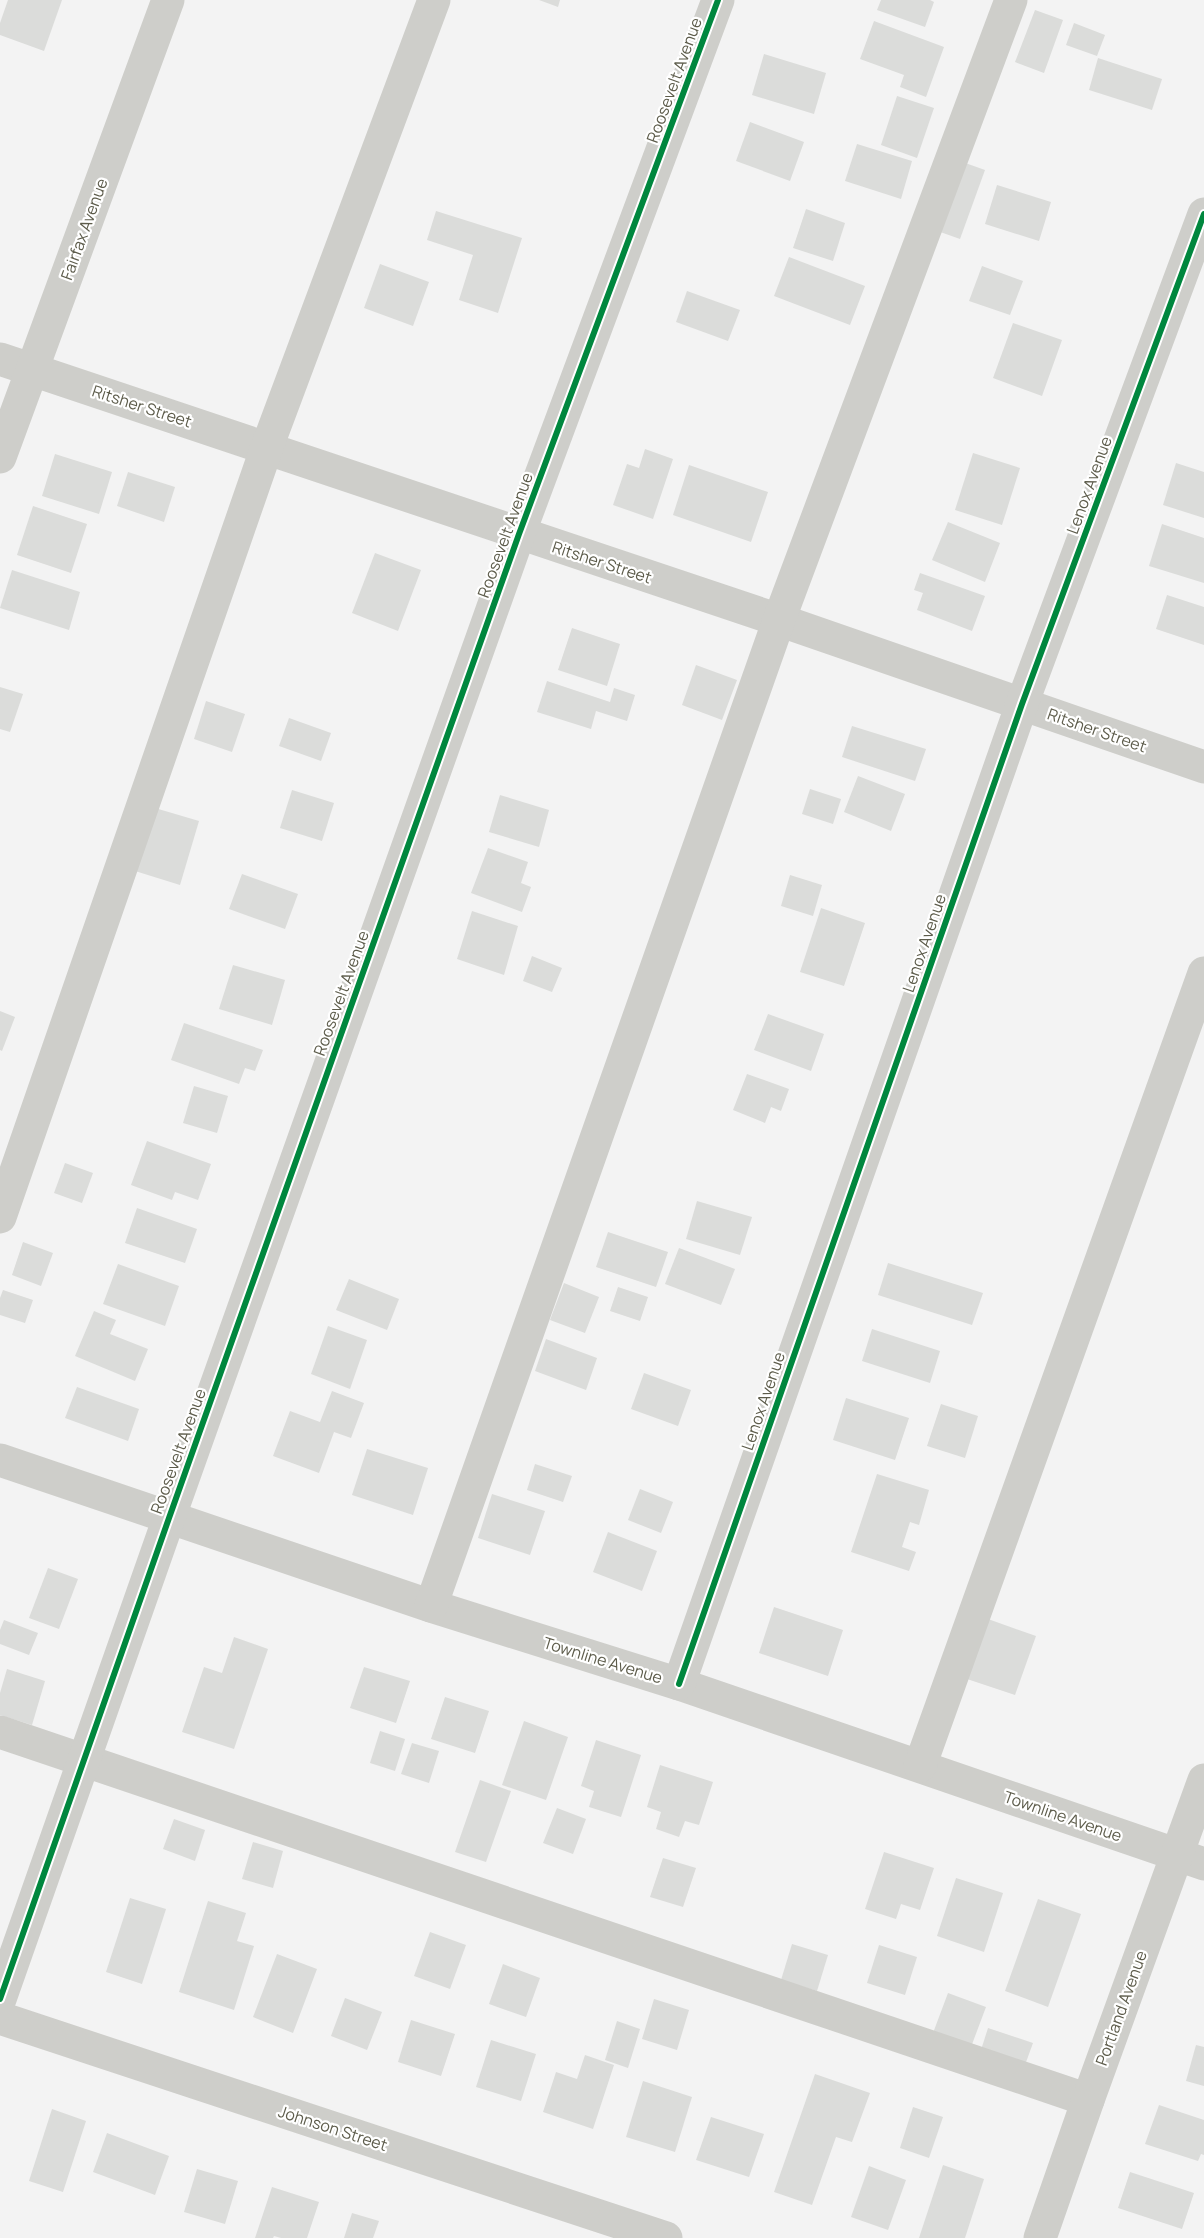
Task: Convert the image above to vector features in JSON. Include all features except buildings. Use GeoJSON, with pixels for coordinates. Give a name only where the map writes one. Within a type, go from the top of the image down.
{"type":"FeatureCollection","features":[{"type":"Feature","properties":{"kind":"street","name":"Fairfax Avenue"},"geometry":{"type":"LineString","coordinates":[[0,457],[168,0]]}},
{"type":"Feature","properties":{"kind":"street"},"geometry":{"type":"LineString","coordinates":[[0,1217],[267,447],[434,0]]}},
{"type":"Feature","properties":{"kind":"street","name":"Roosevelt Avenue"},"geometry":{"type":"LineString","coordinates":[[0,1999],[519,534],[718,0]]}},
{"type":"Feature","properties":{"kind":"street"},"geometry":{"type":"LineString","coordinates":[[431,1606],[779,620],[1011,0]]}},
{"type":"Feature","properties":{"kind":"street","name":"Lenox Avenue"},"geometry":{"type":"LineString","coordinates":[[679,1684],[1022,704],[1204,214]]}},
{"type":"Feature","properties":{"kind":"street","name":"Ritsher Street"},"geometry":{"type":"LineString","coordinates":[[0,359],[779,620],[1204,767]]}},
{"type":"Feature","properties":{"kind":"street"},"geometry":{"type":"LineString","coordinates":[[920,1766],[1204,973]]}},
{"type":"Feature","properties":{"kind":"street","name":"Townline Avenue"},"geometry":{"type":"LineString","coordinates":[[0,1460],[431,1606],[679,1684],[1190,1859]]}},
{"type":"Feature","properties":{"kind":"street"},"geometry":{"type":"LineString","coordinates":[[0,1732],[1088,2100]]}},
{"type":"Feature","properties":{"kind":"street","name":"Portland Avenue"},"geometry":{"type":"LineString","coordinates":[[1040,2238],[1088,2100],[1190,1859],[1204,1780]]}},
{"type":"Feature","properties":{"kind":"street","name":"Johnson Street"},"geometry":{"type":"LineString","coordinates":[[0,2018],[666,2238]]}},
{"type":"Feature","properties":{"kind":"cycle path"},"geometry":{"type":"LineString","coordinates":[[0,1999],[519,534],[718,0]]}},
{"type":"Feature","properties":{"kind":"cycle path"},"geometry":{"type":"LineString","coordinates":[[679,1684],[1022,704],[1204,214]]}}]}
